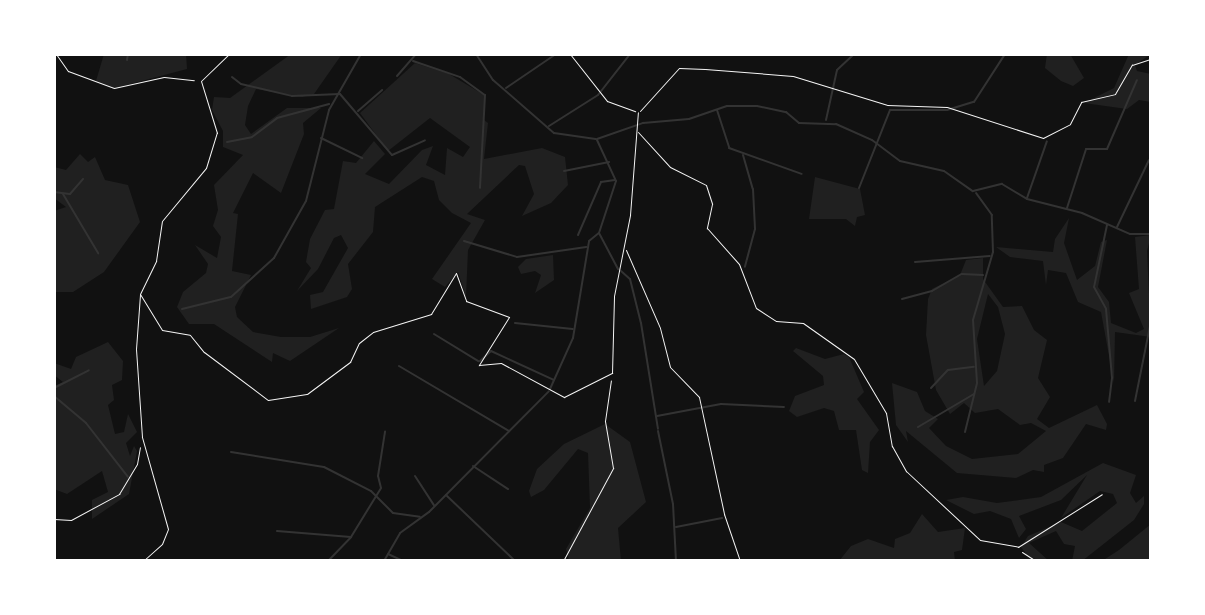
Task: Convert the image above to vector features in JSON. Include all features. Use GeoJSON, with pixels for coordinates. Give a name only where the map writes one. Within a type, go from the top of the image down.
{"type":"FeatureCollection","features":[{"type":"Feature","properties":{"kind":"street"},"geometry":{"type":"LineString","coordinates":[[143,561],[160,547],[168,529],[142,437],[136,349],[140,294],[156,261],[162,221],[204,172],[217,138],[201,81],[229,54]]}},
{"type":"Feature","properties":{"kind":"street"},"geometry":{"type":"LineString","coordinates":[[570,54],[613,104],[638,112]]}},
{"type":"Feature","properties":{"kind":"street"},"geometry":{"type":"LineString","coordinates":[[140,294],[162,330],[187,333],[204,352],[268,400],[307,394],[350,362],[359,343],[373,332],[431,314],[456,273],[466,301],[509,317],[479,365],[501,363],[561,397],[612,373],[614,296],[625,247],[638,112],[683,68],[784,75],[887,105],[951,108],[1021,134],[1047,137],[1073,120],[1081,102],[1113,96],[1132,65],[1151,59]]}},
{"type":"Feature","properties":{"kind":"street"},"geometry":{"type":"LineString","coordinates":[[636,129],[670,167],[706,185],[712,204],[707,228],[739,264],[756,308],[776,321],[803,323],[854,359],[886,413],[892,446],[906,471],[984,543],[1018,547],[1102,494]]}},
{"type":"Feature","properties":{"kind":"street"},"geometry":{"type":"LineString","coordinates":[[625,247],[660,328],[670,367],[702,407],[724,514],[740,561]]}},
{"type":"Feature","properties":{"kind":"path"},"geometry":{"type":"LineString","coordinates":[[56,54],[68,71],[114,88],[164,77],[201,81]]}},
{"type":"Feature","properties":{"kind":"path"},"geometry":{"type":"LineString","coordinates":[[563,561],[613,468],[605,421],[612,373]]}},
{"type":"Feature","properties":{"kind":"path"},"geometry":{"type":"LineString","coordinates":[[54,519],[71,520],[122,491],[137,464],[142,437]]}},
{"type":"Feature","properties":{"kind":"path"},"geometry":{"type":"LineString","coordinates":[[1018,547],[1036,561]]}},
{"type":"Feature","properties":{"kind":"shaded area"},"geometry":{"type":"Polygon","coordinates":[[[104,54],[186,54],[187,69],[115,88],[96,81],[104,54]]]}},
{"type":"Feature","properties":{"kind":"shaded area"},"geometry":{"type":"Polygon","coordinates":[[[291,54],[342,54],[314,94],[302,97],[256,89],[248,106],[245,125],[251,134],[287,108],[321,108],[303,123],[304,134],[281,193],[253,173],[233,213],[238,214],[232,271],[251,275],[235,307],[237,317],[253,332],[281,337],[310,337],[339,328],[290,361],[273,353],[272,362],[214,324],[189,324],[177,307],[183,292],[206,273],[208,264],[195,245],[217,258],[221,237],[213,226],[218,210],[214,185],[243,155],[223,147],[223,131],[212,110],[214,97],[230,98],[291,54]]]}},
{"type":"Feature","properties":{"kind":"shaded area"},"geometry":{"type":"Polygon","coordinates":[[[1047,54],[1070,54],[1084,78],[1073,86],[1061,81],[1045,68],[1047,54]]]}},
{"type":"Feature","properties":{"kind":"shaded area"},"geometry":{"type":"Polygon","coordinates":[[[1129,54],[1151,54],[1135,65],[1137,71],[1151,74],[1151,102],[1139,100],[1127,109],[1084,103],[1114,88],[1129,54]]]}},
{"type":"Feature","properties":{"kind":"shaded area"},"geometry":{"type":"Polygon","coordinates":[[[415,63],[449,74],[484,95],[484,120],[488,123],[484,159],[542,148],[565,157],[568,185],[551,203],[522,216],[534,194],[525,166],[519,165],[467,214],[485,220],[468,250],[466,297],[458,272],[445,287],[432,279],[471,223],[452,213],[439,200],[434,181],[422,177],[375,207],[373,232],[348,264],[352,289],[347,297],[311,309],[310,295],[323,292],[348,248],[341,235],[334,238],[318,269],[297,291],[311,268],[306,262],[310,239],[325,210],[334,209],[343,161],[356,163],[374,141],[385,154],[365,174],[389,184],[422,150],[433,146],[426,165],[445,175],[447,148],[463,157],[470,147],[430,118],[388,151],[360,113],[415,63]]]}},
{"type":"Feature","properties":{"kind":"shaded area"},"geometry":{"type":"Polygon","coordinates":[[[80,154],[88,162],[95,157],[105,180],[128,185],[140,222],[104,272],[73,292],[54,292],[54,211],[66,207],[54,198],[54,167],[66,170],[80,154]]]}},
{"type":"Feature","properties":{"kind":"shaded area"},"geometry":{"type":"Polygon","coordinates":[[[815,177],[860,189],[865,215],[857,217],[855,226],[846,219],[809,219],[815,177]]]}},
{"type":"Feature","properties":{"kind":"shaded area"},"geometry":{"type":"Polygon","coordinates":[[[1069,218],[1064,243],[1077,280],[1095,266],[1101,242],[1107,240],[1098,287],[1109,302],[1111,323],[1136,333],[1144,329],[1129,293],[1139,289],[1135,237],[1151,235],[1147,251],[1151,337],[1115,332],[1114,383],[1101,312],[1078,302],[1066,273],[1048,270],[1046,285],[1043,261],[1010,257],[996,247],[1053,252],[1055,239],[1069,218]]]}},
{"type":"Feature","properties":{"kind":"shaded area"},"geometry":{"type":"Polygon","coordinates":[[[553,255],[554,280],[535,293],[541,275],[535,271],[521,274],[518,267],[526,259],[553,255]]]}},
{"type":"Feature","properties":{"kind":"shaded area"},"geometry":{"type":"Polygon","coordinates":[[[983,258],[983,279],[1003,307],[1022,306],[1034,330],[1047,340],[1038,378],[1050,397],[1037,419],[1049,428],[1097,405],[1107,424],[1106,430],[1086,424],[1063,458],[1044,465],[1044,472],[1033,470],[1016,478],[957,473],[906,431],[908,442],[896,425],[892,383],[917,392],[925,411],[938,419],[929,428],[946,446],[972,459],[1018,454],[1046,431],[1031,423],[1020,425],[998,409],[975,413],[964,403],[950,414],[936,390],[926,335],[928,299],[932,289],[960,275],[966,260],[983,258]],[[988,294],[977,339],[984,386],[997,371],[1005,334],[998,307],[988,294]]]}},
{"type":"Feature","properties":{"kind":"shaded area"},"geometry":{"type":"Polygon","coordinates":[[[108,342],[123,361],[122,380],[112,385],[114,400],[108,405],[115,434],[124,432],[128,414],[137,432],[126,443],[130,456],[134,446],[137,451],[129,494],[92,519],[92,500],[108,492],[102,471],[67,494],[54,489],[54,386],[63,382],[54,375],[54,363],[71,369],[76,357],[108,342]]]}},
{"type":"Feature","properties":{"kind":"shaded area"},"geometry":{"type":"Polygon","coordinates":[[[796,348],[825,359],[844,354],[849,357],[864,392],[857,399],[879,430],[870,442],[868,473],[862,470],[856,430],[839,430],[834,411],[824,408],[797,417],[789,411],[795,396],[824,385],[823,376],[793,351],[796,348]]]}},
{"type":"Feature","properties":{"kind":"shaded area"},"geometry":{"type":"Polygon","coordinates":[[[605,424],[630,442],[646,502],[618,528],[621,561],[569,560],[566,549],[590,508],[588,453],[578,449],[544,490],[531,497],[529,491],[537,469],[564,444],[605,424]]]}},
{"type":"Feature","properties":{"kind":"shaded area"},"geometry":{"type":"Polygon","coordinates":[[[1103,463],[1136,475],[1130,493],[1136,503],[1144,496],[1144,504],[1134,520],[1082,561],[1072,561],[1075,546],[1064,544],[1056,531],[1029,543],[1049,561],[1029,558],[1021,547],[1028,536],[1061,522],[1082,531],[1117,503],[1113,494],[1100,491],[1061,518],[1087,475],[1061,500],[1019,516],[1026,529],[1019,538],[1011,519],[990,511],[974,514],[946,500],[963,497],[997,503],[1041,497],[1103,463]]]}},
{"type":"Feature","properties":{"kind":"shaded area"},"geometry":{"type":"Polygon","coordinates":[[[922,514],[938,532],[965,528],[962,550],[954,552],[955,561],[839,561],[851,546],[868,539],[894,548],[895,539],[910,533],[922,514]]]}},
{"type":"Feature","properties":{"kind":"shaded area"},"geometry":{"type":"Polygon","coordinates":[[[1151,524],[1151,561],[1102,561],[1119,550],[1151,524]]]}},
{"type":"Feature","properties":{"kind":"waterway"},"geometry":{"type":"LineString","coordinates":[[127,60],[128,54]]}},
{"type":"Feature","properties":{"kind":"waterway"},"geometry":{"type":"LineString","coordinates":[[182,309],[231,297],[274,258],[306,201],[329,110],[361,54]]}},
{"type":"Feature","properties":{"kind":"waterway"},"geometry":{"type":"LineString","coordinates":[[397,76],[416,54]]}},
{"type":"Feature","properties":{"kind":"waterway"},"geometry":{"type":"LineString","coordinates":[[476,54],[493,80],[554,133],[596,139]]}},
{"type":"Feature","properties":{"kind":"waterway"},"geometry":{"type":"LineString","coordinates":[[506,88],[556,54]]}},
{"type":"Feature","properties":{"kind":"waterway"},"geometry":{"type":"LineString","coordinates":[[549,126],[598,95],[630,54]]}},
{"type":"Feature","properties":{"kind":"waterway"},"geometry":{"type":"LineString","coordinates":[[826,120],[837,70],[854,54]]}},
{"type":"Feature","properties":{"kind":"waterway"},"geometry":{"type":"LineString","coordinates":[[859,188],[890,110],[947,110],[974,102],[1005,54]]}},
{"type":"Feature","properties":{"kind":"waterway"},"geometry":{"type":"LineString","coordinates":[[413,61],[460,77],[485,95],[480,188]]}},
{"type":"Feature","properties":{"kind":"waterway"},"geometry":{"type":"LineString","coordinates":[[232,77],[241,84],[292,96],[340,94],[392,155],[425,140]]}},
{"type":"Feature","properties":{"kind":"waterway"},"geometry":{"type":"LineString","coordinates":[[1067,208],[1086,149],[1107,149],[1137,80]]}},
{"type":"Feature","properties":{"kind":"waterway"},"geometry":{"type":"LineString","coordinates":[[358,111],[382,90]]}},
{"type":"Feature","properties":{"kind":"waterway"},"geometry":{"type":"LineString","coordinates":[[227,142],[252,137],[277,118],[329,104]]}},
{"type":"Feature","properties":{"kind":"waterway"},"geometry":{"type":"LineString","coordinates":[[597,139],[643,123],[689,119],[727,106],[757,106],[786,112],[799,123],[836,124],[872,140],[900,161],[944,171],[973,191],[1002,184],[1027,199],[1082,213],[1130,234],[1151,234]]}},
{"type":"Feature","properties":{"kind":"waterway"},"geometry":{"type":"LineString","coordinates":[[717,110],[729,148],[802,174]]}},
{"type":"Feature","properties":{"kind":"waterway"},"geometry":{"type":"LineString","coordinates":[[321,138],[362,158]]}},
{"type":"Feature","properties":{"kind":"waterway"},"geometry":{"type":"LineString","coordinates":[[597,140],[616,181],[599,233],[618,269]]}},
{"type":"Feature","properties":{"kind":"waterway"},"geometry":{"type":"LineString","coordinates":[[1027,198],[1047,141]]}},
{"type":"Feature","properties":{"kind":"waterway"},"geometry":{"type":"LineString","coordinates":[[743,155],[753,189],[755,229],[745,267]]}},
{"type":"Feature","properties":{"kind":"waterway"},"geometry":{"type":"LineString","coordinates":[[1117,227],[1149,160]]}},
{"type":"Feature","properties":{"kind":"waterway"},"geometry":{"type":"LineString","coordinates":[[564,171],[609,162]]}},
{"type":"Feature","properties":{"kind":"waterway"},"geometry":{"type":"LineString","coordinates":[[54,192],[70,194],[83,179]]}},
{"type":"Feature","properties":{"kind":"waterway"},"geometry":{"type":"LineString","coordinates":[[578,235],[601,182],[615,180]]}},
{"type":"Feature","properties":{"kind":"waterway"},"geometry":{"type":"LineString","coordinates":[[965,432],[977,383],[973,320],[993,252],[992,215],[976,193]]}},
{"type":"Feature","properties":{"kind":"waterway"},"geometry":{"type":"LineString","coordinates":[[63,194],[98,253]]}},
{"type":"Feature","properties":{"kind":"waterway"},"geometry":{"type":"LineString","coordinates":[[1107,225],[1094,287],[1106,309],[1112,378],[1109,402]]}},
{"type":"Feature","properties":{"kind":"waterway"},"geometry":{"type":"LineString","coordinates":[[550,389],[573,338],[589,241],[599,233]]}},
{"type":"Feature","properties":{"kind":"waterway"},"geometry":{"type":"LineString","coordinates":[[464,241],[517,257],[586,247]]}},
{"type":"Feature","properties":{"kind":"waterway"},"geometry":{"type":"LineString","coordinates":[[915,262],[990,256]]}},
{"type":"Feature","properties":{"kind":"waterway"},"geometry":{"type":"LineString","coordinates":[[621,271],[630,279],[641,323],[658,429]]}},
{"type":"Feature","properties":{"kind":"waterway"},"geometry":{"type":"LineString","coordinates":[[902,299],[932,291],[962,274],[983,275]]}},
{"type":"Feature","properties":{"kind":"waterway"},"geometry":{"type":"LineString","coordinates":[[1135,401],[1151,321]]}},
{"type":"Feature","properties":{"kind":"waterway"},"geometry":{"type":"LineString","coordinates":[[515,323],[573,329]]}},
{"type":"Feature","properties":{"kind":"waterway"},"geometry":{"type":"LineString","coordinates":[[434,334],[478,361]]}},
{"type":"Feature","properties":{"kind":"waterway"},"geometry":{"type":"LineString","coordinates":[[480,361],[491,351],[554,380]]}},
{"type":"Feature","properties":{"kind":"waterway"},"geometry":{"type":"LineString","coordinates":[[399,366],[509,431]]}},
{"type":"Feature","properties":{"kind":"waterway"},"geometry":{"type":"LineString","coordinates":[[931,388],[948,370],[974,367]]}},
{"type":"Feature","properties":{"kind":"waterway"},"geometry":{"type":"LineString","coordinates":[[54,388],[89,370]]}},
{"type":"Feature","properties":{"kind":"waterway"},"geometry":{"type":"LineString","coordinates":[[384,561],[400,533],[429,512],[549,391]]}},
{"type":"Feature","properties":{"kind":"waterway"},"geometry":{"type":"LineString","coordinates":[[918,427],[974,394]]}},
{"type":"Feature","properties":{"kind":"waterway"},"geometry":{"type":"LineString","coordinates":[[54,396],[86,423],[128,477]]}},
{"type":"Feature","properties":{"kind":"waterway"},"geometry":{"type":"LineString","coordinates":[[657,416],[721,404],[784,407]]}},
{"type":"Feature","properties":{"kind":"waterway"},"geometry":{"type":"LineString","coordinates":[[658,431],[673,504],[676,561]]}},
{"type":"Feature","properties":{"kind":"waterway"},"geometry":{"type":"LineString","coordinates":[[329,560],[351,537],[381,488],[378,476],[385,432]]}},
{"type":"Feature","properties":{"kind":"waterway"},"geometry":{"type":"LineString","coordinates":[[231,452],[324,467],[371,491],[393,513],[420,517]]}},
{"type":"Feature","properties":{"kind":"waterway"},"geometry":{"type":"LineString","coordinates":[[473,466],[508,489]]}},
{"type":"Feature","properties":{"kind":"waterway"},"geometry":{"type":"LineString","coordinates":[[415,476],[434,505]]}},
{"type":"Feature","properties":{"kind":"waterway"},"geometry":{"type":"LineString","coordinates":[[446,495],[515,561]]}},
{"type":"Feature","properties":{"kind":"waterway"},"geometry":{"type":"LineString","coordinates":[[676,527],[722,518]]}},
{"type":"Feature","properties":{"kind":"waterway"},"geometry":{"type":"LineString","coordinates":[[277,531],[351,537]]}},
{"type":"Feature","properties":{"kind":"waterway"},"geometry":{"type":"LineString","coordinates":[[388,554],[403,561]]}}]}
